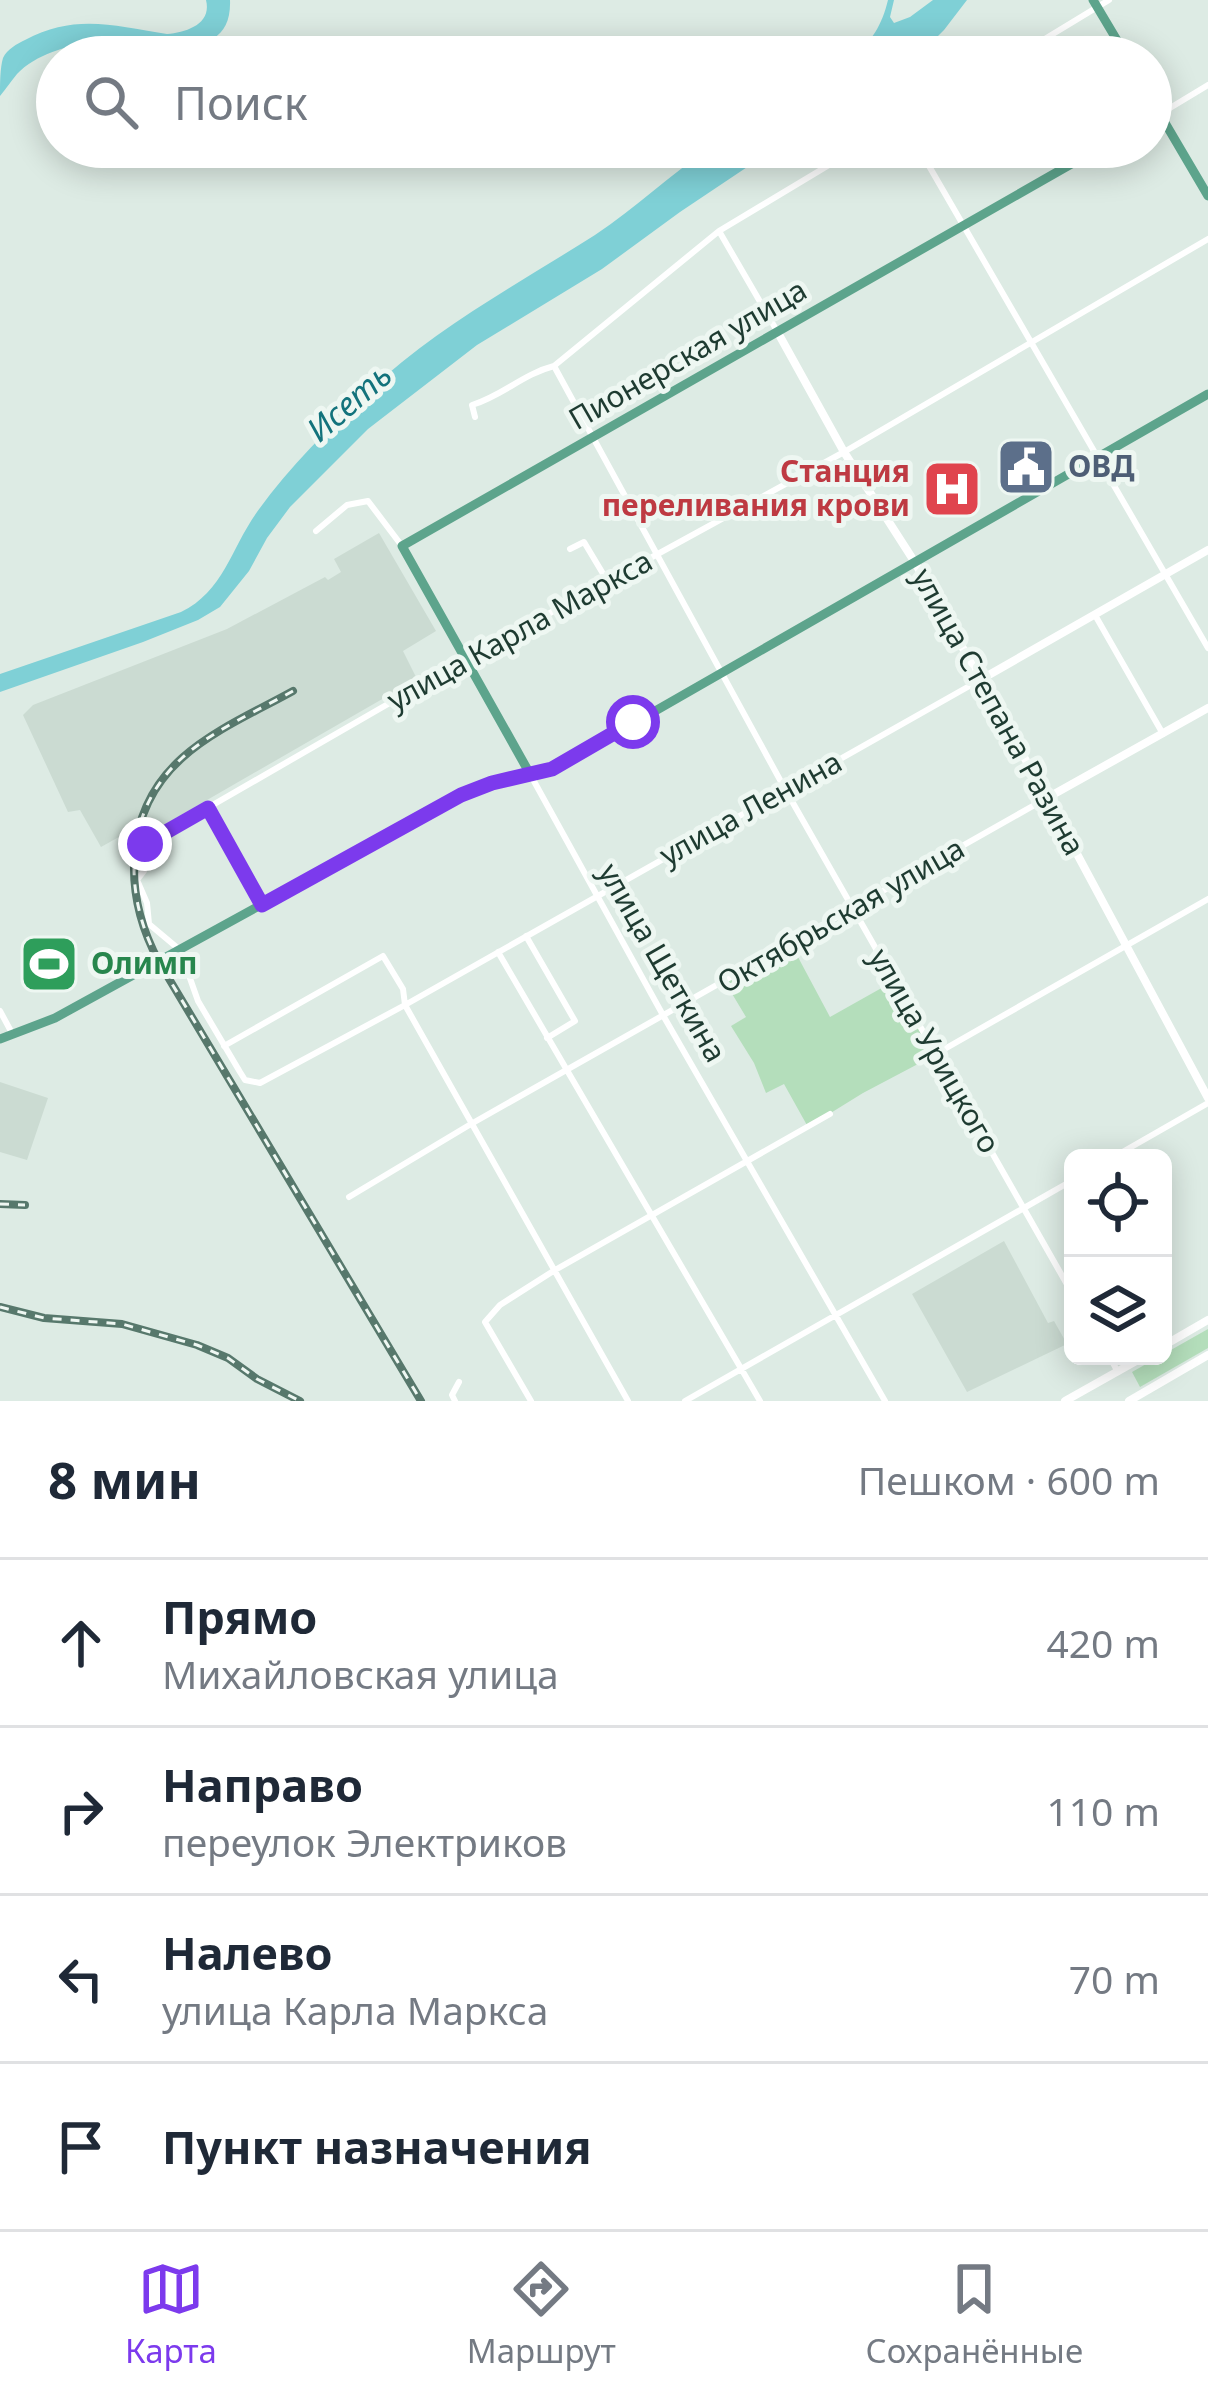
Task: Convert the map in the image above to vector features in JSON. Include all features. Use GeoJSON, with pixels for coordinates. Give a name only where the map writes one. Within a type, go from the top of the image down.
{"type":"FeatureCollection","features":[{"type":"Feature","properties":{"kind":"main road"},"geometry":{"type":"LineString","coordinates":[[1095,3],[1115,36]]}},
{"type":"Feature","properties":{"kind":"main road"},"geometry":{"type":"LineString","coordinates":[[1172,142],[1208,196]]}},
{"type":"Feature","properties":{"kind":"main road","name":"Пионерская улица"},"geometry":{"type":"LineString","coordinates":[[402,546],[1064,168]]}},
{"type":"Feature","properties":{"kind":"main road","name":"улица Степана Разина"},"geometry":{"type":"LineString","coordinates":[[777,331],[844,452],[914,561],[1208,1101]]}},
{"type":"Feature","properties":{"kind":"main road"},"geometry":{"type":"LineString","coordinates":[[0,1039],[55,1018],[475,788],[561,765],[1208,394]]}},
{"type":"Feature","properties":{"kind":"main road","name":"улица Щеткина"},"geometry":{"type":"LineString","coordinates":[[402,546],[530,774]]}},
{"type":"Feature","properties":{"kind":"main road","name":"улица Ленина"},"geometry":{"type":"LineString","coordinates":[[980,680],[1208,550]]}},
{"type":"Feature","properties":{"kind":"main road","name":"Октябрьская улица"},"geometry":{"type":"LineString","coordinates":[[1046,798],[1208,708]]}},
{"type":"Feature","properties":{"kind":"main road"},"geometry":{"type":"LineString","coordinates":[[1172,1341],[1208,1320]]}},
{"type":"Feature","properties":{"kind":"main road"},"geometry":{"type":"LineString","coordinates":[[1132,1400],[1208,1355]]}},
{"type":"Feature","properties":{"kind":"main road"},"geometry":{"type":"LineString","coordinates":[[1065,1401],[1130,1365]]}},
{"type":"Feature","properties":{"kind":"street"},"geometry":{"type":"LineString","coordinates":[[1046,36],[1095,3],[1109,0]]}},
{"type":"Feature","properties":{"kind":"street"},"geometry":{"type":"LineString","coordinates":[[1172,106],[1208,86]]}},
{"type":"Feature","properties":{"kind":"street"},"geometry":{"type":"LineString","coordinates":[[475,417],[472,405],[491,399],[531,371],[554,366],[719,231],[824,168]]}},
{"type":"Feature","properties":{"kind":"street"},"geometry":{"type":"LineString","coordinates":[[930,168],[1208,648]]}},
{"type":"Feature","properties":{"kind":"street"},"geometry":{"type":"LineString","coordinates":[[719,231],[777,331]]}},
{"type":"Feature","properties":{"kind":"street","name":"улица Карла Маркса"},"geometry":{"type":"LineString","coordinates":[[145,844],[466,659],[844,452],[1208,239]]}},
{"type":"Feature","properties":{"kind":"street","name":"улица Урицкого"},"geometry":{"type":"LineString","coordinates":[[554,366],[931,1057],[1064,1279]]}},
{"type":"Feature","properties":{"kind":"street"},"geometry":{"type":"LineString","coordinates":[[316,531],[347,505],[368,501],[402,546]]}},
{"type":"Feature","properties":{"kind":"street"},"geometry":{"type":"LineString","coordinates":[[570,549],[584,542],[608,582]]}},
{"type":"Feature","properties":{"kind":"street"},"geometry":{"type":"LineString","coordinates":[[1096,615],[1163,734]]}},
{"type":"Feature","properties":{"kind":"street","name":"улица Ленина"},"geometry":{"type":"LineString","coordinates":[[145,844],[144,871],[137,880],[149,924],[180,950],[198,1001],[245,1080],[260,1083],[980,680]]}},
{"type":"Feature","properties":{"kind":"street","name":"улица Щеткина"},"geometry":{"type":"LineString","coordinates":[[530,774],[885,1401]]}},
{"type":"Feature","properties":{"kind":"street","name":"Октябрьская улица"},"geometry":{"type":"LineString","coordinates":[[349,1197],[1046,798]]}},
{"type":"Feature","properties":{"kind":"street"},"geometry":{"type":"LineString","coordinates":[[208,808],[262,905]]}},
{"type":"Feature","properties":{"kind":"street"},"geometry":{"type":"LineString","coordinates":[[931,1057],[1208,899]]}},
{"type":"Feature","properties":{"kind":"street"},"geometry":{"type":"LineString","coordinates":[[526,936],[575,1021],[547,1038]]}},
{"type":"Feature","properties":{"kind":"street"},"geometry":{"type":"LineString","coordinates":[[498,952],[760,1401]]}},
{"type":"Feature","properties":{"kind":"street"},"geometry":{"type":"LineString","coordinates":[[224,1046],[383,956],[403,989],[405,1005],[628,1401]]}},
{"type":"Feature","properties":{"kind":"street"},"geometry":{"type":"LineString","coordinates":[[0,1011],[13,1035]]}},
{"type":"Feature","properties":{"kind":"street"},"geometry":{"type":"LineString","coordinates":[[1127,1149],[1208,1101]]}},
{"type":"Feature","properties":{"kind":"street"},"geometry":{"type":"LineString","coordinates":[[531,1401],[485,1322],[500,1304],[830,1114]]}},
{"type":"Feature","properties":{"kind":"street"},"geometry":{"type":"LineString","coordinates":[[685,1401],[1064,1185]]}},
{"type":"Feature","properties":{"kind":"street"},"geometry":{"type":"LineString","coordinates":[[1114,1365],[1118,1372]]}},
{"type":"Feature","properties":{"kind":"street"},"geometry":{"type":"LineString","coordinates":[[455,1401],[452,1395],[459,1382]]}},
{"type":"Feature","properties":{"kind":"shaded area"},"geometry":{"type":"Polygon","coordinates":[[[379,533],[436,631],[403,651],[417,679],[143,837],[126,833],[101,847],[80,810],[68,812],[23,715],[33,705],[227,629],[325,577],[328,580],[341,572],[334,559],[379,533]]]}},
{"type":"Feature","properties":{"kind":"shaded area"},"geometry":{"type":"Polygon","coordinates":[[[0,1082],[48,1098],[27,1160],[0,1152],[0,1082]]]}},
{"type":"Feature","properties":{"kind":"shaded area"},"geometry":{"type":"Polygon","coordinates":[[[1004,1241],[1064,1345],[967,1392],[912,1294],[1004,1241]]]}},
{"type":"Feature","properties":{"kind":"green space"},"geometry":{"type":"Polygon","coordinates":[[[791,944],[830,1017],[894,981],[935,1055],[808,1127],[784,1084],[766,1093],[731,1026],[746,1017],[725,982],[791,944]]]}},
{"type":"Feature","properties":{"kind":"green space"},"geometry":{"type":"Polygon","coordinates":[[[1208,1329],[1208,1348],[1140,1387],[1132,1372],[1144,1365],[1172,1365],[1172,1349],[1208,1329]]]}},
{"type":"Feature","properties":{"kind":"water"},"geometry":{"type":"Polygon","coordinates":[[[206,0],[230,0],[227,23],[217,36],[36,36],[36,60],[17,74],[0,96],[3,58],[25,40],[44,32],[78,24],[175,33],[202,21],[206,0]]]}},
{"type":"Feature","properties":{"kind":"water"},"geometry":{"type":"Polygon","coordinates":[[[888,0],[894,0],[890,17],[894,23],[933,0],[967,0],[938,36],[872,36],[888,0]]]}},
{"type":"Feature","properties":{"kind":"water"},"geometry":{"type":"Polygon","coordinates":[[[682,168],[746,168],[602,269],[477,345],[368,429],[290,507],[220,607],[143,642],[0,692],[0,674],[196,603],[217,581],[257,512],[282,480],[395,368],[478,308],[610,225],[682,168]]]}},
{"type":"Feature","properties":{"kind":"railway"},"geometry":{"type":"LineString","coordinates":[[293,691],[207,739],[162,780],[148,803],[134,855],[139,909],[159,962],[421,1401]]}},
{"type":"Feature","properties":{"kind":"railway"},"geometry":{"type":"LineString","coordinates":[[0,1204],[25,1205]]}},
{"type":"Feature","properties":{"kind":"railway"},"geometry":{"type":"LineString","coordinates":[[0,1307],[44,1318],[122,1324],[197,1345],[300,1401]]}},
{"type":"Feature","properties":{"kind":"place","name":"ОВД"},"geometry":{"type":"Point","coordinates":[1026,467]}},
{"type":"Feature","properties":{"kind":"place","name":"Станция переливания крови"},"geometry":{"type":"Point","coordinates":[952,489]}},
{"type":"Feature","properties":{"kind":"place","name":"Олимп"},"geometry":{"type":"Point","coordinates":[49,964]}},
{"type":"Feature","properties":{"kind":"route"},"geometry":{"type":"LineString","coordinates":[[145,844],[208,808],[262,905],[475,788],[552,769],[633,722]]}},
{"type":"Feature","properties":{"kind":"water label","name":"Исеть"},"geometry":{"type":"Point","coordinates":[349,402]}}]}
